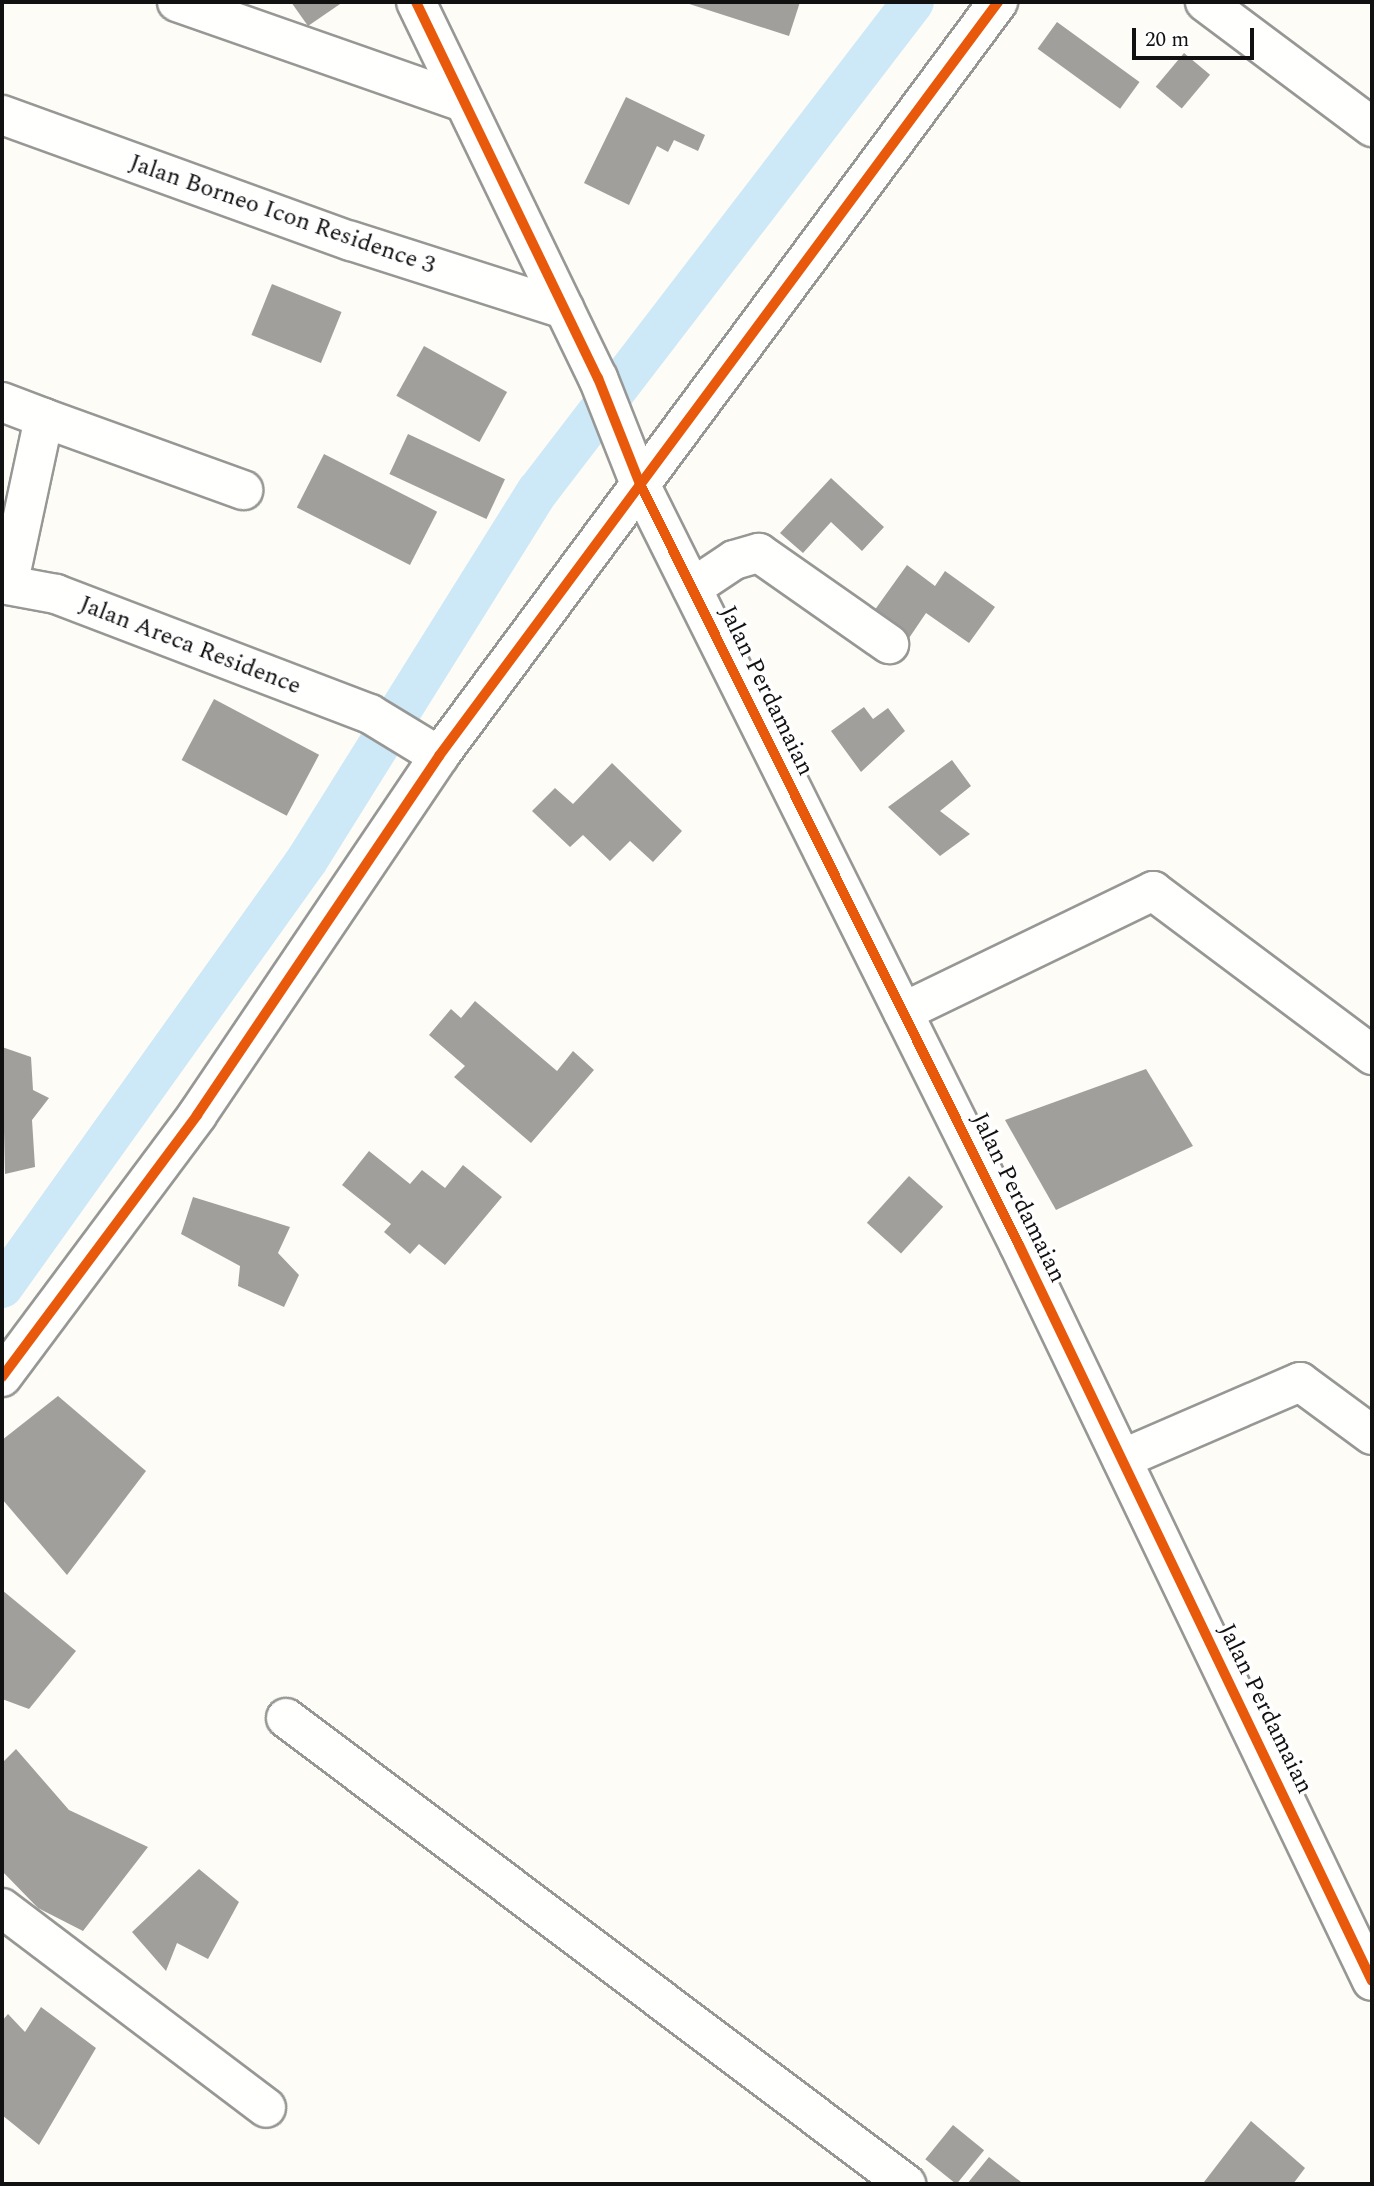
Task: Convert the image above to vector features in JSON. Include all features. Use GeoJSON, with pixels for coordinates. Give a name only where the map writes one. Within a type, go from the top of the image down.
{"type":"FeatureCollection","features":[{"type":"Feature","properties":{"kind":"street"},"geometry":{"type":"LineString","coordinates":[[177,2],[460,101]]}},
{"type":"Feature","properties":{"kind":"street","name":"Jalan Perdamaian"},"geometry":{"type":"LineString","coordinates":[[415,2],[460,101],[598,378],[624,436],[640,484],[1122,1459],[1372,1981]]}},
{"type":"Feature","properties":{"kind":"street"},"geometry":{"type":"LineString","coordinates":[[2,1377],[197,1115],[439,756],[998,2]]}},
{"type":"Feature","properties":{"kind":"street"},"geometry":{"type":"LineString","coordinates":[[1205,2],[1372,127]]}},
{"type":"Feature","properties":{"kind":"street","name":"Jalan Borneo Icon Residence 3"},"geometry":{"type":"LineString","coordinates":[[2,115],[351,241],[564,310]]}},
{"type":"Feature","properties":{"kind":"street"},"geometry":{"type":"LineString","coordinates":[[2,402],[243,490]]}},
{"type":"Feature","properties":{"kind":"street","name":"Jalan Areca Residence"},"geometry":{"type":"LineString","coordinates":[[44,418],[5,582],[386,723],[439,756]]}},
{"type":"Feature","properties":{"kind":"street"},"geometry":{"type":"LineString","coordinates":[[692,588],[734,561],[759,553],[889,644]]}},
{"type":"Feature","properties":{"kind":"street"},"geometry":{"type":"LineString","coordinates":[[902,1012],[1153,891],[1372,1055]]}},
{"type":"Feature","properties":{"kind":"street"},"geometry":{"type":"LineString","coordinates":[[1122,1459],[1300,1382],[1372,1435]]}},
{"type":"Feature","properties":{"kind":"street"},"geometry":{"type":"LineString","coordinates":[[286,1718],[906,2184]]}},
{"type":"Feature","properties":{"kind":"street"},"geometry":{"type":"LineString","coordinates":[[2,1908],[266,2108]]}},
{"type":"Feature","properties":{"kind":"building"},"geometry":{"type":"Polygon","coordinates":[[[291,2],[343,2],[308,26],[291,2]]]}},
{"type":"Feature","properties":{"kind":"building"},"geometry":{"type":"Polygon","coordinates":[[[683,2],[800,2],[789,36],[683,2]]]}},
{"type":"Feature","properties":{"kind":"building"},"geometry":{"type":"Polygon","coordinates":[[[1057,22],[1140,82],[1120,109],[1038,49],[1057,22]]]}},
{"type":"Feature","properties":{"kind":"building"},"geometry":{"type":"Polygon","coordinates":[[[1184,53],[1210,75],[1182,109],[1156,87],[1184,53]]]}},
{"type":"Feature","properties":{"kind":"building"},"geometry":{"type":"Polygon","coordinates":[[[626,97],[705,135],[698,151],[674,140],[668,152],[657,146],[629,205],[584,183],[626,97]]]}},
{"type":"Feature","properties":{"kind":"building"},"geometry":{"type":"Polygon","coordinates":[[[272,284],[342,312],[321,363],[251,335],[272,284]]]}},
{"type":"Feature","properties":{"kind":"building"},"geometry":{"type":"Polygon","coordinates":[[[424,346],[507,392],[479,442],[396,396],[424,346]]]}},
{"type":"Feature","properties":{"kind":"building"},"geometry":{"type":"Polygon","coordinates":[[[408,434],[505,479],[486,519],[389,474],[408,434]]]}},
{"type":"Feature","properties":{"kind":"building"},"geometry":{"type":"Polygon","coordinates":[[[324,454],[437,512],[410,565],[297,507],[324,454]]]}},
{"type":"Feature","properties":{"kind":"building"},"geometry":{"type":"Polygon","coordinates":[[[831,478],[884,527],[862,551],[831,522],[803,553],[780,533],[831,478]]]}},
{"type":"Feature","properties":{"kind":"building"},"geometry":{"type":"Polygon","coordinates":[[[907,565],[935,586],[945,571],[995,607],[969,643],[926,613],[905,644],[869,618],[907,565]]]}},
{"type":"Feature","properties":{"kind":"building"},"geometry":{"type":"Polygon","coordinates":[[[214,699],[319,755],[287,816],[182,760],[214,699]]]}},
{"type":"Feature","properties":{"kind":"building"},"geometry":{"type":"Polygon","coordinates":[[[864,707],[873,719],[888,708],[905,731],[861,772],[831,731],[864,707]]]}},
{"type":"Feature","properties":{"kind":"building"},"geometry":{"type":"Polygon","coordinates":[[[952,760],[971,786],[940,811],[970,834],[940,856],[888,807],[952,760]]]}},
{"type":"Feature","properties":{"kind":"building"},"geometry":{"type":"Polygon","coordinates":[[[612,763],[682,831],[653,862],[630,841],[610,861],[583,835],[570,847],[532,811],[555,788],[573,804],[612,763]]]}},
{"type":"Feature","properties":{"kind":"building"},"geometry":{"type":"Polygon","coordinates":[[[475,1001],[557,1071],[573,1051],[594,1070],[531,1143],[454,1077],[465,1066],[429,1035],[451,1009],[461,1018],[475,1001]]]}},
{"type":"Feature","properties":{"kind":"building"},"geometry":{"type":"Polygon","coordinates":[[[2,1047],[31,1057],[33,1090],[49,1098],[32,1120],[35,1167],[5,1174],[2,1047]]]}},
{"type":"Feature","properties":{"kind":"building"},"geometry":{"type":"Polygon","coordinates":[[[1146,1069],[1193,1146],[1056,1210],[1005,1120],[1146,1069]]]}},
{"type":"Feature","properties":{"kind":"building"},"geometry":{"type":"Polygon","coordinates":[[[369,1151],[410,1184],[422,1170],[445,1188],[463,1165],[502,1197],[445,1265],[419,1244],[410,1254],[384,1232],[391,1224],[342,1185],[369,1151]]]}},
{"type":"Feature","properties":{"kind":"building"},"geometry":{"type":"Polygon","coordinates":[[[909,1176],[943,1207],[901,1254],[867,1223],[909,1176]]]}},
{"type":"Feature","properties":{"kind":"building"},"geometry":{"type":"Polygon","coordinates":[[[193,1197],[290,1227],[278,1253],[299,1275],[284,1307],[238,1286],[240,1266],[181,1234],[193,1197]]]}},
{"type":"Feature","properties":{"kind":"building"},"geometry":{"type":"Polygon","coordinates":[[[58,1396],[146,1471],[67,1575],[2,1499],[2,1440],[58,1396]]]}},
{"type":"Feature","properties":{"kind":"building"},"geometry":{"type":"Polygon","coordinates":[[[2,1590],[76,1651],[29,1709],[2,1699],[2,1590]]]}},
{"type":"Feature","properties":{"kind":"building"},"geometry":{"type":"Polygon","coordinates":[[[16,1749],[69,1810],[148,1847],[83,1931],[38,1908],[2,1871],[2,1763],[16,1749]]]}},
{"type":"Feature","properties":{"kind":"building"},"geometry":{"type":"Polygon","coordinates":[[[199,1869],[239,1902],[208,1959],[177,1943],[166,1971],[132,1932],[199,1869]]]}},
{"type":"Feature","properties":{"kind":"building"},"geometry":{"type":"Polygon","coordinates":[[[41,2007],[96,2048],[39,2145],[2,2115],[2,2021],[8,2014],[25,2032],[41,2007]]]}},
{"type":"Feature","properties":{"kind":"building"},"geometry":{"type":"Polygon","coordinates":[[[1251,2121],[1305,2168],[1293,2184],[1204,2182],[1251,2121]]]}},
{"type":"Feature","properties":{"kind":"building"},"geometry":{"type":"Polygon","coordinates":[[[953,2125],[984,2150],[957,2184],[925,2159],[953,2125]]]}},
{"type":"Feature","properties":{"kind":"building"},"geometry":{"type":"Polygon","coordinates":[[[989,2157],[1021,2182],[967,2184],[989,2157]]]}},
{"type":"Feature","properties":{"kind":"waterway"},"geometry":{"type":"LineString","coordinates":[[2,1287],[307,860],[538,491],[913,2]]}},
{"type":"Feature","properties":{"kind":"cycle path"},"geometry":{"type":"LineString","coordinates":[[416,2],[598,378],[640,484],[1019,1245],[1372,1981]]}},
{"type":"Feature","properties":{"kind":"cycle path"},"geometry":{"type":"LineString","coordinates":[[2,1377],[197,1115],[439,756],[998,2]]}}]}
